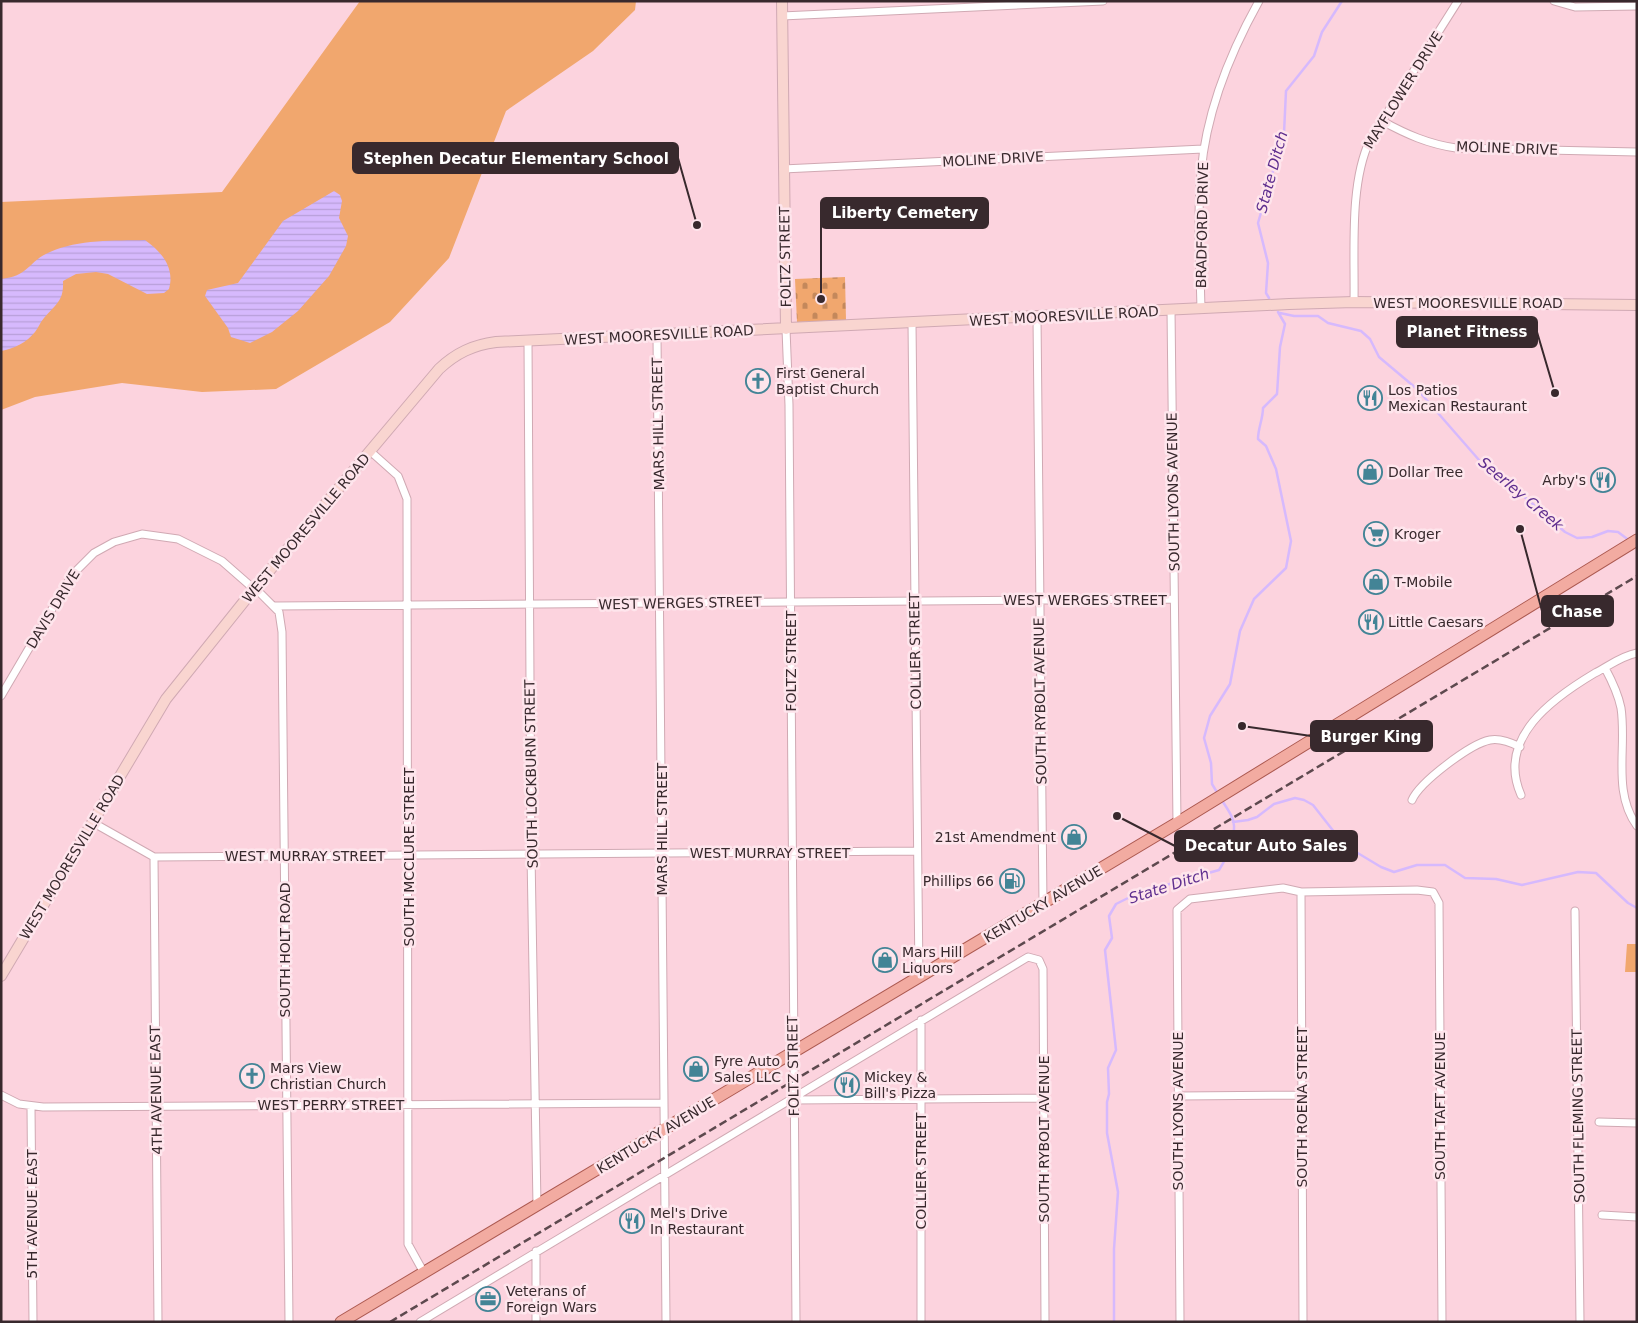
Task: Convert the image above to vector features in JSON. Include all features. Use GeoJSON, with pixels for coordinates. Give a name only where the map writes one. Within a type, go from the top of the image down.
{"type":"FeatureCollection","features":[{"type":"Feature","properties":{"kind":"main road","name":"FOLTZ STREET"},"geometry":{"type":"LineString","coordinates":[[782,1],[786,329]]}},
{"type":"Feature","properties":{"kind":"main road","name":"WEST MOORESVILLE ROAD"},"geometry":{"type":"LineString","coordinates":[[1,976],[161,706],[255,588],[439,369],[452,358],[478,345],[528,341],[1354,302],[1637,304]]}},
{"type":"Feature","properties":{"kind":"main road","name":"KENTUCKY AVENUE"},"geometry":{"type":"LineString","coordinates":[[341,1322],[1043,904],[1637,540]]}},
{"type":"Feature","properties":{"kind":"street"},"geometry":{"type":"LineString","coordinates":[[782,16],[1103,1]]}},
{"type":"Feature","properties":{"kind":"street","name":"BRADFORD DRIVE"},"geometry":{"type":"LineString","coordinates":[[1201,309],[1200,189],[1203,149],[1222,81],[1239,40],[1259,1]]}},
{"type":"Feature","properties":{"kind":"street","name":"MAYFLOWER DRIVE"},"geometry":{"type":"LineString","coordinates":[[1354,302],[1358,174],[1365,151],[1458,1]]}},
{"type":"Feature","properties":{"kind":"street"},"geometry":{"type":"LineString","coordinates":[[1554,1],[1575,7],[1637,6]]}},
{"type":"Feature","properties":{"kind":"street","name":"MOLINE DRIVE"},"geometry":{"type":"LineString","coordinates":[[1382,121],[1413,138],[1456,148],[1637,152]]}},
{"type":"Feature","properties":{"kind":"street","name":"MOLINE DRIVE"},"geometry":{"type":"LineString","coordinates":[[783,169],[1203,149]]}},
{"type":"Feature","properties":{"kind":"street","name":"SOUTH LYONS AVENUE"},"geometry":{"type":"LineString","coordinates":[[1171,310],[1177,823]]}},
{"type":"Feature","properties":{"kind":"street","name":"SOUTH RYBOLT AVENUE"},"geometry":{"type":"LineString","coordinates":[[1036,317],[1043,904]]}},
{"type":"Feature","properties":{"kind":"street","name":"COLLIER STREET"},"geometry":{"type":"LineString","coordinates":[[912,323],[918,979]]}},
{"type":"Feature","properties":{"kind":"street","name":"FOLTZ STREET"},"geometry":{"type":"LineString","coordinates":[[786,329],[789,405],[791,602],[796,1322]]}},
{"type":"Feature","properties":{"kind":"street","name":"MARS HILL STREET"},"geometry":{"type":"LineString","coordinates":[[657,336],[666,1322]]}},
{"type":"Feature","properties":{"kind":"street","name":"SOUTH LOCKBURN STREET"},"geometry":{"type":"LineString","coordinates":[[528,341],[531,854],[537,1206]]}},
{"type":"Feature","properties":{"kind":"street","name":"SOUTH MCCLURE STREET"},"geometry":{"type":"LineString","coordinates":[[370,451],[398,476],[407,498],[410,1104],[408,1244],[424,1273]]}},
{"type":"Feature","properties":{"kind":"street","name":"DAVIS DRIVE"},"geometry":{"type":"LineString","coordinates":[[1,696],[72,575],[94,553],[114,542],[142,534],[178,539],[222,561],[255,588]]}},
{"type":"Feature","properties":{"kind":"street"},"geometry":{"type":"LineString","coordinates":[[255,588],[275,606]]}},
{"type":"Feature","properties":{"kind":"street","name":"WEST WERGES STREET"},"geometry":{"type":"LineString","coordinates":[[275,606],[1174,599]]}},
{"type":"Feature","properties":{"kind":"street","name":"SOUTH HOLT ROAD"},"geometry":{"type":"LineString","coordinates":[[275,606],[280,616],[282,632],[285,1105],[289,1322]]}},
{"type":"Feature","properties":{"kind":"street"},"geometry":{"type":"LineString","coordinates":[[1521,795],[1514,772],[1520,747],[1528,729],[1547,705],[1566,691],[1625,656],[1637,653]]}},
{"type":"Feature","properties":{"kind":"street"},"geometry":{"type":"LineString","coordinates":[[1605,668],[1617,694],[1621,709],[1623,794],[1629,813],[1637,826]]}},
{"type":"Feature","properties":{"kind":"street"},"geometry":{"type":"LineString","coordinates":[[1412,800],[1424,782],[1480,744],[1497,740],[1520,747]]}},
{"type":"Feature","properties":{"kind":"street","name":"WEST MURRAY STREET"},"geometry":{"type":"LineString","coordinates":[[92,822],[154,857],[917,851]]}},
{"type":"Feature","properties":{"kind":"street","name":"4TH AVENUE EAST"},"geometry":{"type":"LineString","coordinates":[[154,857],[158,1322]]}},
{"type":"Feature","properties":{"kind":"street","name":"SOUTH LYONS AVENUE"},"geometry":{"type":"LineString","coordinates":[[1180,1322],[1177,910],[1190,899],[1283,888],[1301,892]]}},
{"type":"Feature","properties":{"kind":"street","name":"SOUTH TAFT AVENUE"},"geometry":{"type":"LineString","coordinates":[[1301,892],[1418,890],[1433,892],[1439,902],[1442,1322]]}},
{"type":"Feature","properties":{"kind":"street","name":"SOUTH ROENA STREET"},"geometry":{"type":"LineString","coordinates":[[1301,892],[1303,1322]]}},
{"type":"Feature","properties":{"kind":"street","name":"SOUTH FLEMING STREET"},"geometry":{"type":"LineString","coordinates":[[1575,911],[1580,1322]]}},
{"type":"Feature","properties":{"kind":"street","name":"SOUTH RYBOLT AVENUE"},"geometry":{"type":"LineString","coordinates":[[922,1020],[1028,957],[1037,959],[1043,969],[1046,1322]]}},
{"type":"Feature","properties":{"kind":"street"},"geometry":{"type":"LineString","coordinates":[[420,1322],[664,1173],[922,1020]]}},
{"type":"Feature","properties":{"kind":"street","name":"COLLIER STREET"},"geometry":{"type":"LineString","coordinates":[[921,1322],[922,1020]]}},
{"type":"Feature","properties":{"kind":"street","name":"WEST PERRY STREET"},"geometry":{"type":"LineString","coordinates":[[1,1095],[31,1107],[664,1103]]}},
{"type":"Feature","properties":{"kind":"street"},"geometry":{"type":"LineString","coordinates":[[1178,1096],[1302,1095]]}},
{"type":"Feature","properties":{"kind":"street"},"geometry":{"type":"LineString","coordinates":[[793,1098],[1044,1098]]}},
{"type":"Feature","properties":{"kind":"street","name":"5TH AVENUE EAST"},"geometry":{"type":"LineString","coordinates":[[31,1107],[33,1322]]}},
{"type":"Feature","properties":{"kind":"street"},"geometry":{"type":"LineString","coordinates":[[1599,1122],[1637,1123]]}},
{"type":"Feature","properties":{"kind":"street"},"geometry":{"type":"LineString","coordinates":[[1602,1215],[1637,1216]]}},
{"type":"Feature","properties":{"kind":"street"},"geometry":{"type":"LineString","coordinates":[[536,1251],[536,1322]]}},
{"type":"Feature","properties":{"kind":"green space"},"geometry":{"type":"Polygon","coordinates":[[[360,1],[636,1],[635,10],[593,51],[506,111],[449,258],[390,322],[276,389],[202,392],[122,383],[35,397],[1,410],[1,202],[222,192],[360,1]]]}},
{"type":"Feature","properties":{"kind":"green space"},"geometry":{"type":"Polygon","coordinates":[[[845,277],[846,320],[797,322],[795,279],[845,277]]]}},
{"type":"Feature","properties":{"kind":"green space"},"geometry":{"type":"Polygon","coordinates":[[[1627,944],[1637,944],[1637,972],[1625,972],[1627,944]]]}},
{"type":"Feature","properties":{"kind":"shaded area"},"geometry":{"type":"Polygon","coordinates":[[[334,191],[340,195],[342,201],[339,218],[348,236],[346,246],[329,276],[298,311],[272,332],[250,343],[231,337],[228,328],[205,296],[207,290],[238,283],[283,221],[334,191]]]}},
{"type":"Feature","properties":{"kind":"shaded area"},"geometry":{"type":"Polygon","coordinates":[[[145,240],[162,255],[169,267],[169,289],[164,293],[147,294],[108,274],[96,272],[76,274],[63,281],[61,298],[32,336],[11,349],[1,351],[1,279],[18,275],[43,256],[61,248],[85,243],[145,240]]]}},
{"type":"Feature","properties":{"kind":"waterway","name":"State Ditch"},"geometry":{"type":"LineString","coordinates":[[1269,298],[1266,293],[1268,263],[1258,223],[1284,133],[1286,91],[1314,56],[1322,32],[1342,1]]}},
{"type":"Feature","properties":{"kind":"waterway","name":"State Ditch"},"geometry":{"type":"LineString","coordinates":[[1218,794],[1212,784],[1211,763],[1204,738],[1210,716],[1230,684],[1240,631],[1254,599],[1286,568],[1291,541],[1276,469],[1266,446],[1258,439],[1263,408],[1277,394],[1280,347],[1285,324],[1278,312]]}},
{"type":"Feature","properties":{"kind":"waterway","name":"Seerley Creek"},"geometry":{"type":"LineString","coordinates":[[1280,313],[1294,316],[1318,316],[1328,323],[1361,331],[1370,339],[1379,357],[1417,389],[1486,468],[1513,487],[1565,532],[1577,538],[1592,537],[1608,531],[1618,532],[1630,541]]}},
{"type":"Feature","properties":{"kind":"waterway"},"geometry":{"type":"LineString","coordinates":[[1233,822],[1257,817],[1274,804],[1295,798],[1313,805],[1342,842],[1351,849],[1381,867],[1394,872],[1417,865],[1445,865],[1465,878],[1496,879],[1522,885],[1578,872],[1596,873],[1628,903],[1637,908]]}},
{"type":"Feature","properties":{"kind":"waterway","name":"State Ditch"},"geometry":{"type":"LineString","coordinates":[[1114,1322],[1114,1249],[1118,1192],[1107,1133],[1108,1068],[1116,1050],[1105,950],[1112,938],[1109,916],[1116,904],[1138,893],[1219,870],[1233,839],[1234,828],[1232,817],[1221,799]]}},
{"type":"Feature","properties":{"kind":"railway"},"geometry":{"type":"LineString","coordinates":[[390,1322],[1637,576]]}},
{"type":"Feature","properties":{"kind":"place","name":"Stephen Decatur Elementary School"},"geometry":{"type":"Point","coordinates":[697,225]}},
{"type":"Feature","properties":{"kind":"place","name":"Liberty Cemetery"},"geometry":{"type":"Point","coordinates":[821,299]}},
{"type":"Feature","properties":{"kind":"place","name":"First General Baptist Church"},"geometry":{"type":"Point","coordinates":[758,381]}},
{"type":"Feature","properties":{"kind":"place","name":"Planet Fitness"},"geometry":{"type":"Point","coordinates":[1555,393]}},
{"type":"Feature","properties":{"kind":"place","name":"Los Patios Mexican Restaurant"},"geometry":{"type":"Point","coordinates":[1370,398]}},
{"type":"Feature","properties":{"kind":"place","name":"Dollar Tree"},"geometry":{"type":"Point","coordinates":[1370,472]}},
{"type":"Feature","properties":{"kind":"place","name":"Arby's"},"geometry":{"type":"Point","coordinates":[1603,480]}},
{"type":"Feature","properties":{"kind":"place","name":"Chase"},"geometry":{"type":"Point","coordinates":[1520,529]}},
{"type":"Feature","properties":{"kind":"place","name":"Kroger"},"geometry":{"type":"Point","coordinates":[1376,534]}},
{"type":"Feature","properties":{"kind":"place","name":"T-Mobile"},"geometry":{"type":"Point","coordinates":[1376,582]}},
{"type":"Feature","properties":{"kind":"place","name":"Little Caesars"},"geometry":{"type":"Point","coordinates":[1371,622]}},
{"type":"Feature","properties":{"kind":"place","name":"Burger King"},"geometry":{"type":"Point","coordinates":[1242,726]}},
{"type":"Feature","properties":{"kind":"place","name":"Decatur Auto Sales"},"geometry":{"type":"Point","coordinates":[1117,816]}},
{"type":"Feature","properties":{"kind":"place","name":"21st Amendment"},"geometry":{"type":"Point","coordinates":[1074,837]}},
{"type":"Feature","properties":{"kind":"place","name":"Phillips 66"},"geometry":{"type":"Point","coordinates":[1012,881]}},
{"type":"Feature","properties":{"kind":"place","name":"Mars Hill Liquors"},"geometry":{"type":"Point","coordinates":[885,960]}},
{"type":"Feature","properties":{"kind":"place","name":"Fyre Auto Sales LLC"},"geometry":{"type":"Point","coordinates":[696,1069]}},
{"type":"Feature","properties":{"kind":"place","name":"Mars View Christian Church"},"geometry":{"type":"Point","coordinates":[252,1076]}},
{"type":"Feature","properties":{"kind":"place","name":"Mickey & Bill's Pizza"},"geometry":{"type":"Point","coordinates":[847,1085]}},
{"type":"Feature","properties":{"kind":"place","name":"Mel's Drive In Restaurant"},"geometry":{"type":"Point","coordinates":[632,1221]}},
{"type":"Feature","properties":{"kind":"place","name":"Veterans of Foreign Wars"},"geometry":{"type":"Point","coordinates":[488,1299]}}]}
